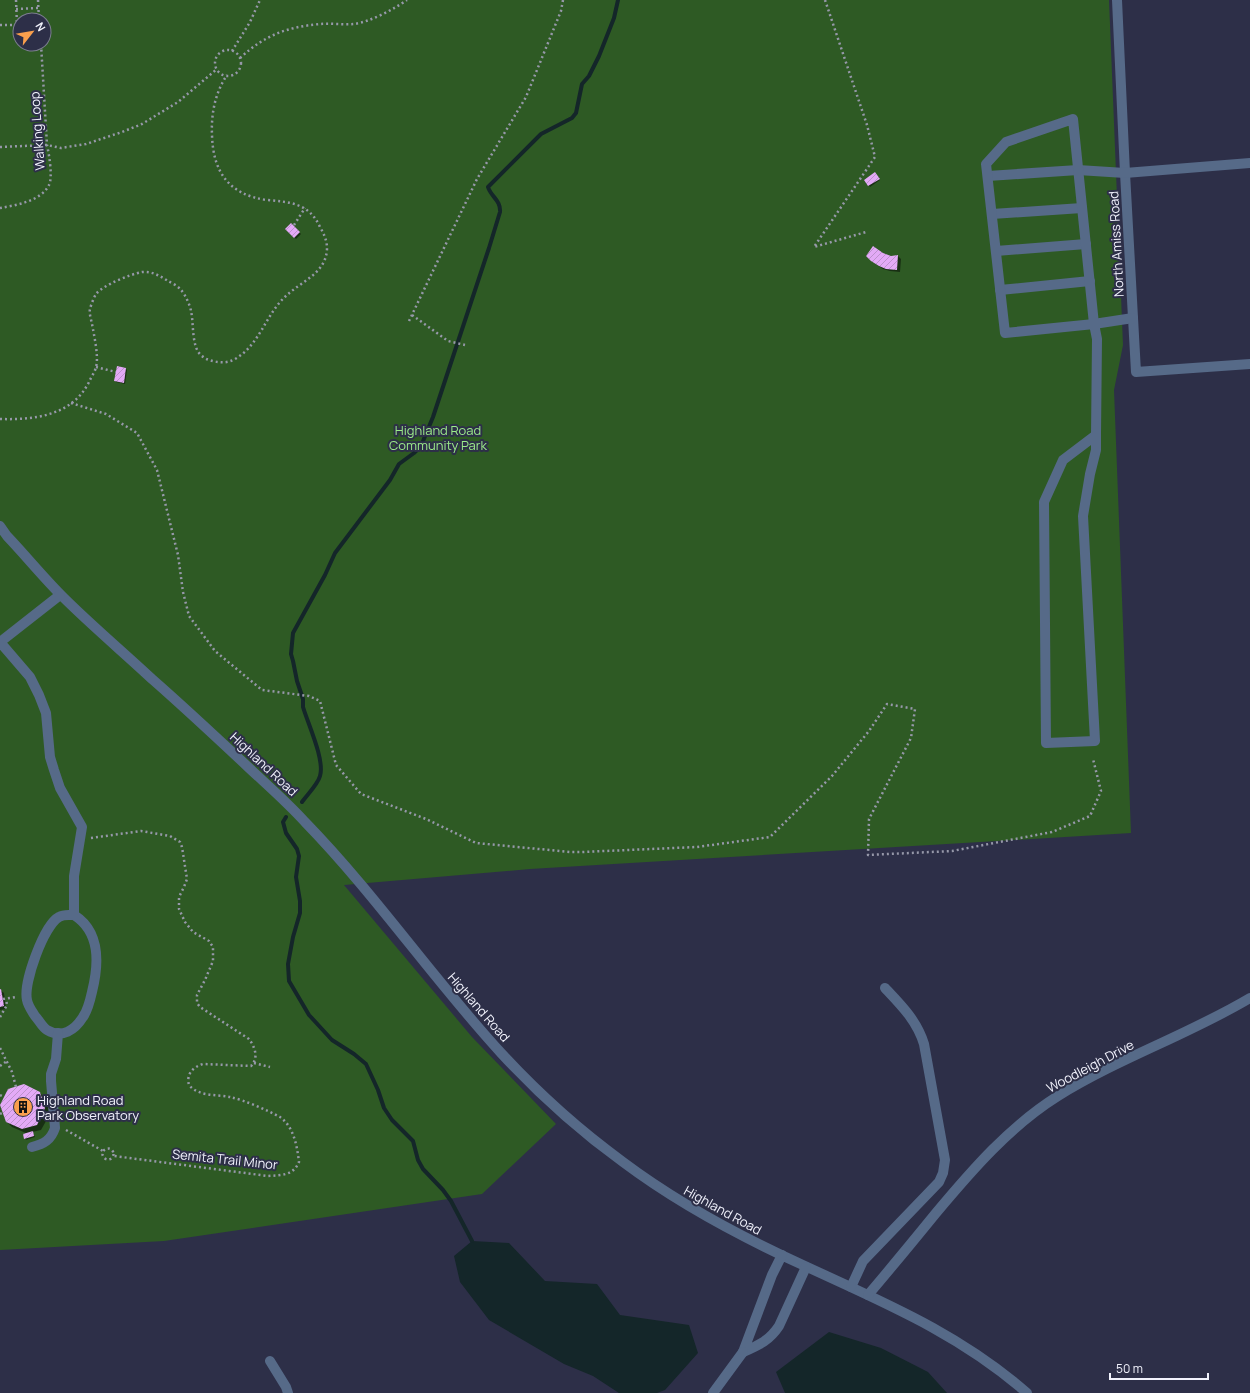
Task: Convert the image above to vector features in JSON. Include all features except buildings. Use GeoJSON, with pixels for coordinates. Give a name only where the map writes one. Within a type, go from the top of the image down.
{"type":"FeatureCollection","features":[{"type":"Feature","properties":{"kind":"street","name":"North Amiss Road"},"geometry":{"type":"LineString","coordinates":[[1117,0],[1136,372],[1250,364]]}},
{"type":"Feature","properties":{"kind":"street"},"geometry":{"type":"LineString","coordinates":[[1096,435],[1063,460],[1044,502],[1046,743],[1095,741],[1083,516],[1090,474],[1096,450],[1097,339],[1094,324],[1073,119],[1006,142],[986,164],[1005,332],[1094,324],[1133,318]]}},
{"type":"Feature","properties":{"kind":"street"},"geometry":{"type":"LineString","coordinates":[[988,176],[1078,170],[1125,172],[1250,163]]}},
{"type":"Feature","properties":{"kind":"street"},"geometry":{"type":"LineString","coordinates":[[992,214],[1082,208]]}},
{"type":"Feature","properties":{"kind":"street"},"geometry":{"type":"LineString","coordinates":[[996,251],[1086,244]]}},
{"type":"Feature","properties":{"kind":"street"},"geometry":{"type":"LineString","coordinates":[[1000,290],[1090,281]]}},
{"type":"Feature","properties":{"kind":"street","name":"Highland Road"},"geometry":{"type":"LineString","coordinates":[[0,526],[7,536],[60,594],[304,820],[349,870],[433,974],[491,1042],[527,1080],[588,1136],[667,1193],[713,1220],[782,1255],[927,1324],[960,1343],[995,1367],[1027,1393]]}},
{"type":"Feature","properties":{"kind":"street"},"geometry":{"type":"LineString","coordinates":[[60,594],[0,642],[30,677],[39,695],[46,713],[50,757],[60,788],[82,827],[74,876],[74,915]]}},
{"type":"Feature","properties":{"kind":"street"},"geometry":{"type":"LineString","coordinates":[[65,914],[74,915],[82,920],[88,928],[95,944],[97,958],[94,983],[88,1006],[79,1023],[69,1032],[58,1033],[47,1030],[30,1009],[26,988],[34,956],[52,922],[65,914]]}},
{"type":"Feature","properties":{"kind":"street"},"geometry":{"type":"LineString","coordinates":[[851,1287],[864,1261],[939,1182],[943,1173],[945,1160],[924,1044],[920,1032],[907,1012],[885,988]]}},
{"type":"Feature","properties":{"kind":"street","name":"Woodleigh Drive"},"geometry":{"type":"LineString","coordinates":[[868,1295],[964,1180],[1012,1130],[1058,1096],[1108,1069],[1224,1014],[1250,998]]}},
{"type":"Feature","properties":{"kind":"street"},"geometry":{"type":"LineString","coordinates":[[32,1147],[49,1140],[53,1134],[56,1124],[51,1074],[56,1059],[58,1033]]}},
{"type":"Feature","properties":{"kind":"street"},"geometry":{"type":"LineString","coordinates":[[713,1393],[743,1352],[772,1275],[782,1255]]}},
{"type":"Feature","properties":{"kind":"street"},"geometry":{"type":"LineString","coordinates":[[743,1352],[767,1341],[779,1326],[806,1266]]}},
{"type":"Feature","properties":{"kind":"street"},"geometry":{"type":"LineString","coordinates":[[270,1361],[288,1393]]}},
{"type":"Feature","properties":{"kind":"path"},"geometry":{"type":"LineString","coordinates":[[0,26],[17,25],[16,0]]}},
{"type":"Feature","properties":{"kind":"path"},"geometry":{"type":"LineString","coordinates":[[38,0],[38,12]]}},
{"type":"Feature","properties":{"kind":"path"},"geometry":{"type":"LineString","coordinates":[[232,51],[250,22],[260,0]]}},
{"type":"Feature","properties":{"kind":"path"},"geometry":{"type":"LineString","coordinates":[[240,58],[257,44],[282,31],[321,24],[355,24],[395,8],[407,0]]}},
{"type":"Feature","properties":{"kind":"path"},"geometry":{"type":"LineString","coordinates":[[409,321],[477,179],[526,97],[562,11],[563,0]]}},
{"type":"Feature","properties":{"kind":"path"},"geometry":{"type":"LineString","coordinates":[[825,0],[867,125],[875,157],[814,247],[866,232]]}},
{"type":"Feature","properties":{"kind":"path"},"geometry":{"type":"LineString","coordinates":[[16,9],[38,8]]}},
{"type":"Feature","properties":{"kind":"path"},"geometry":{"type":"LineString","coordinates":[[226,50],[232,51],[240,58],[241,63],[239,70],[233,74],[222,74],[217,69],[216,61],[219,54],[226,50]]}},
{"type":"Feature","properties":{"kind":"path","name":"Walking Loop"},"geometry":{"type":"LineString","coordinates":[[0,208],[25,203],[44,192],[50,184],[50,160],[47,145],[41,52]]}},
{"type":"Feature","properties":{"kind":"path"},"geometry":{"type":"LineString","coordinates":[[0,147],[47,145],[61,148],[86,144],[122,132],[142,124],[178,102],[217,69]]}},
{"type":"Feature","properties":{"kind":"path"},"geometry":{"type":"LineString","coordinates":[[0,419],[18,419],[50,415],[72,403],[79,397],[88,384],[96,367],[95,345],[90,310],[96,294],[111,283],[141,272],[151,272],[181,289],[190,308],[196,350],[200,356],[206,359],[226,363],[235,360],[243,354],[257,338],[274,310],[285,296],[318,272],[323,264],[327,251],[326,238],[318,222],[305,208],[282,200],[266,200],[246,194],[234,188],[222,176],[214,157],[211,125],[218,90],[227,75]]}},
{"type":"Feature","properties":{"kind":"path"},"geometry":{"type":"LineString","coordinates":[[294,225],[305,208]]}},
{"type":"Feature","properties":{"kind":"path"},"geometry":{"type":"LineString","coordinates":[[412,315],[448,341],[465,345]]}},
{"type":"Feature","properties":{"kind":"path"},"geometry":{"type":"LineString","coordinates":[[96,367],[116,372]]}},
{"type":"Feature","properties":{"kind":"path"},"geometry":{"type":"LineString","coordinates":[[72,403],[106,414],[137,433],[157,470],[178,555],[183,592],[189,616],[215,651],[262,690],[309,696],[320,701],[336,765],[361,794],[426,819],[476,843],[570,852],[697,847],[770,837],[832,776],[869,731],[887,704],[915,709],[912,738],[869,819],[868,855],[952,851],[1052,832],[1090,816],[1101,790],[1093,759]]}},
{"type":"Feature","properties":{"kind":"path"},"geometry":{"type":"LineString","coordinates":[[80,840],[141,831],[170,836],[180,842],[187,879],[179,897],[179,909],[185,922],[193,932],[209,941],[213,947],[213,961],[206,980],[197,995],[197,1003],[200,1007],[252,1043],[256,1053],[254,1063],[270,1067]]}},
{"type":"Feature","properties":{"kind":"path"},"geometry":{"type":"LineString","coordinates":[[0,1016],[7,1005],[6,999]]}},
{"type":"Feature","properties":{"kind":"path"},"geometry":{"type":"LineString","coordinates":[[0,1048],[12,1072],[16,1087]]}},
{"type":"Feature","properties":{"kind":"path"},"geometry":{"type":"LineString","coordinates":[[0,1066],[7,1061]]}},
{"type":"Feature","properties":{"kind":"path","name":"Semita Trail Minor"},"geometry":{"type":"LineString","coordinates":[[114,1156],[268,1176],[288,1174],[293,1171],[300,1162],[291,1129],[285,1121],[273,1113],[234,1098],[201,1094],[196,1092],[189,1085],[188,1078],[191,1072],[194,1068],[203,1064],[247,1067],[254,1063]]}},
{"type":"Feature","properties":{"kind":"path"},"geometry":{"type":"LineString","coordinates":[[0,1095],[4,1097]]}},
{"type":"Feature","properties":{"kind":"path"},"geometry":{"type":"LineString","coordinates":[[56,1124],[104,1151]]}},
{"type":"Feature","properties":{"kind":"path"},"geometry":{"type":"LineString","coordinates":[[106,1149],[110,1149],[114,1153],[114,1156],[111,1159],[106,1159],[103,1155],[104,1151],[106,1149]]}},
{"type":"Feature","properties":{"kind":"green space","name":"Highland Road Community Park"},"geometry":{"type":"Polygon","coordinates":[[[0,0],[1109,0],[1123,345],[1114,390],[1131,833],[530,869],[344,885],[472,1037],[556,1124],[482,1194],[164,1241],[0,1250],[0,0]]]}},
{"type":"Feature","properties":{"kind":"shaded area"},"geometry":{"type":"Polygon","coordinates":[[[472,1241],[509,1243],[545,1281],[597,1284],[620,1315],[689,1325],[698,1353],[665,1390],[657,1393],[619,1393],[593,1376],[564,1364],[489,1320],[460,1282],[454,1256],[472,1241]]]}},
{"type":"Feature","properties":{"kind":"shaded area"},"geometry":{"type":"Polygon","coordinates":[[[829,1332],[881,1348],[928,1372],[947,1393],[785,1393],[776,1372],[829,1332]]]}},
{"type":"Feature","properties":{"kind":"waterway"},"geometry":{"type":"LineString","coordinates":[[302,802],[317,782],[321,769],[318,752],[303,707],[303,699],[291,654],[293,633],[325,575],[335,553],[390,480],[399,464],[421,446],[433,417],[500,212],[499,204],[488,187],[541,134],[572,118],[576,113],[582,84],[589,76],[599,56],[614,18],[618,0]]}},
{"type":"Feature","properties":{"kind":"waterway"},"geometry":{"type":"LineString","coordinates":[[286,817],[283,822],[286,833],[297,849],[299,856],[296,877],[300,901],[300,913],[293,937],[288,964],[289,981],[309,1015],[332,1040],[354,1054],[366,1064],[378,1090],[384,1108],[392,1120],[413,1141],[418,1160],[423,1169],[443,1190],[451,1201],[472,1241]]}},
{"type":"Feature","properties":{"kind":"place","name":"Highland Road Park Observatory"},"geometry":{"type":"Point","coordinates":[23,1107]}}]}
